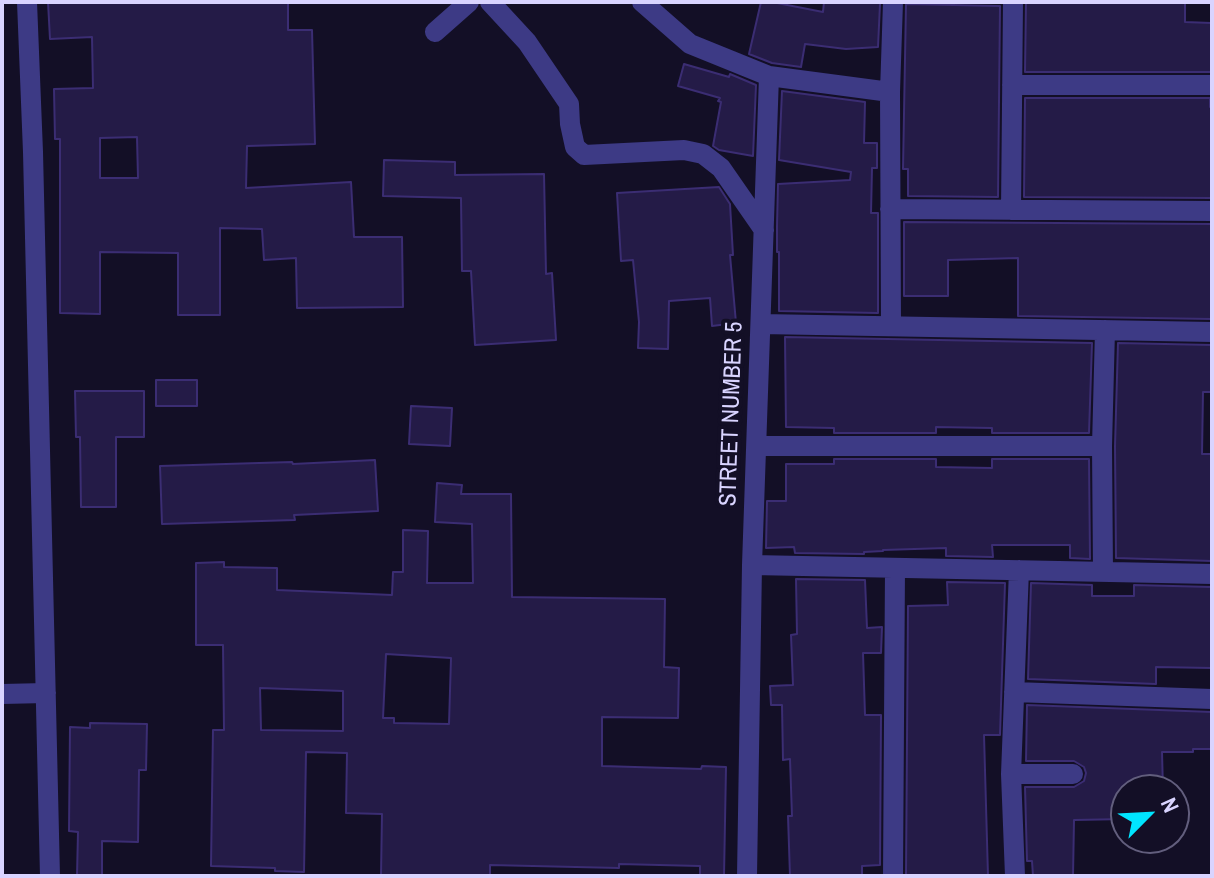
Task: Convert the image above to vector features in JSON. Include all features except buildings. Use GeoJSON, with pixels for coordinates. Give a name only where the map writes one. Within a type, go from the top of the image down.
{"type":"FeatureCollection","features":[{"type":"Feature","properties":{"kind":"street"},"geometry":{"type":"LineString","coordinates":[[27,2],[50,876]]}},
{"type":"Feature","properties":{"kind":"street"},"geometry":{"type":"LineString","coordinates":[[435,32],[469,2]]}},
{"type":"Feature","properties":{"kind":"street"},"geometry":{"type":"LineString","coordinates":[[490,2],[527,42],[569,104],[575,147],[584,155],[684,150],[703,154],[721,168],[764,230]]}},
{"type":"Feature","properties":{"kind":"street"},"geometry":{"type":"LineString","coordinates":[[642,2],[690,44],[769,76],[890,92]]}},
{"type":"Feature","properties":{"kind":"street"},"geometry":{"type":"LineString","coordinates":[[891,326],[890,92],[893,2]]}},
{"type":"Feature","properties":{"kind":"street"},"geometry":{"type":"LineString","coordinates":[[1011,210],[1013,2]]}},
{"type":"Feature","properties":{"kind":"street","name":"STREET NUMBER 5"},"geometry":{"type":"LineString","coordinates":[[747,876],[752,565],[769,76]]}},
{"type":"Feature","properties":{"kind":"street"},"geometry":{"type":"LineString","coordinates":[[1012,85],[1212,85]]}},
{"type":"Feature","properties":{"kind":"street"},"geometry":{"type":"LineString","coordinates":[[890,209],[1212,211]]}},
{"type":"Feature","properties":{"kind":"street"},"geometry":{"type":"LineString","coordinates":[[761,324],[1212,332]]}},
{"type":"Feature","properties":{"kind":"street"},"geometry":{"type":"LineString","coordinates":[[1103,572],[1105,330]]}},
{"type":"Feature","properties":{"kind":"street"},"geometry":{"type":"LineString","coordinates":[[757,446],[1102,446]]}},
{"type":"Feature","properties":{"kind":"street"},"geometry":{"type":"LineString","coordinates":[[752,565],[1212,574]]}},
{"type":"Feature","properties":{"kind":"street"},"geometry":{"type":"LineString","coordinates":[[893,876],[895,568]]}},
{"type":"Feature","properties":{"kind":"street"},"geometry":{"type":"LineString","coordinates":[[1015,876],[1011,774],[1019,570]]}},
{"type":"Feature","properties":{"kind":"street"},"geometry":{"type":"LineString","coordinates":[[1014,692],[1212,699]]}},
{"type":"Feature","properties":{"kind":"street"},"geometry":{"type":"LineString","coordinates":[[2,694],[46,693]]}},
{"type":"Feature","properties":{"kind":"street"},"geometry":{"type":"LineString","coordinates":[[1011,774],[1073,774]]}}]}
